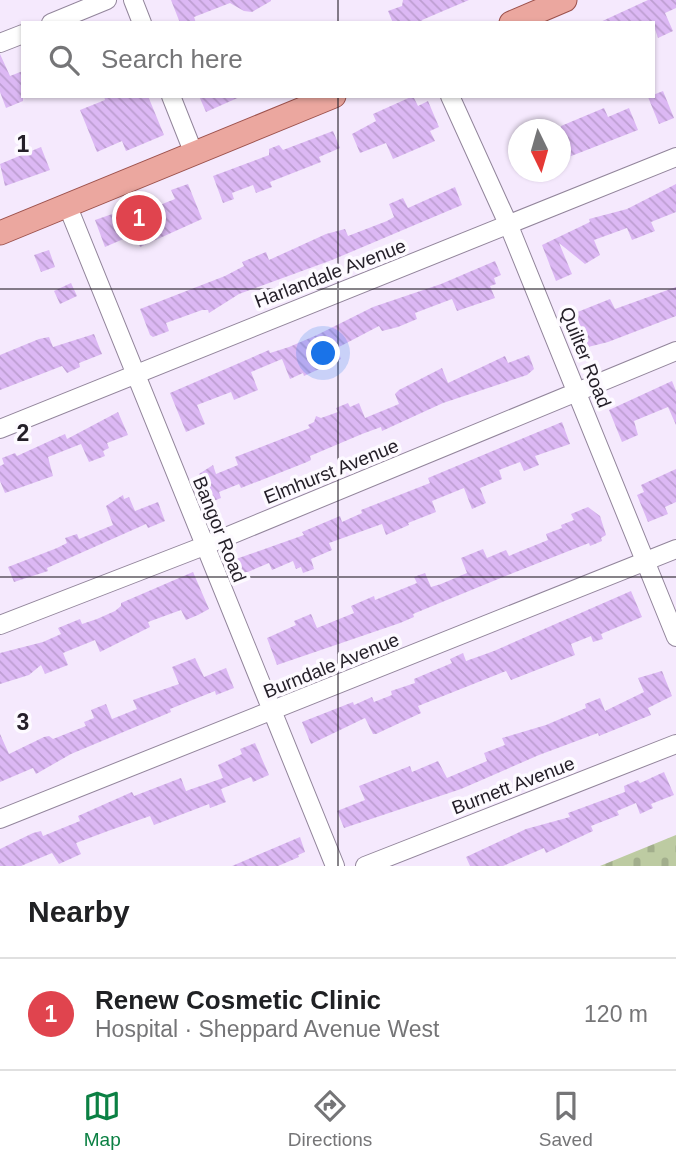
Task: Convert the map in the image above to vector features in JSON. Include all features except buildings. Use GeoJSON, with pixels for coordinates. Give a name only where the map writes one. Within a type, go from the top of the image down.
{"type":"FeatureCollection","features":[{"type":"Feature","properties":{"kind":"main road"},"geometry":{"type":"LineString","coordinates":[[516,21],[563,0]]}},
{"type":"Feature","properties":{"kind":"main road"},"geometry":{"type":"LineString","coordinates":[[0,233],[329,98]]}},
{"type":"Feature","properties":{"kind":"street"},"geometry":{"type":"LineString","coordinates":[[56,21],[107,0]]}},
{"type":"Feature","properties":{"kind":"street"},"geometry":{"type":"LineString","coordinates":[[133,0],[141,21]]}},
{"type":"Feature","properties":{"kind":"street"},"geometry":{"type":"LineString","coordinates":[[0,43],[21,35]]}},
{"type":"Feature","properties":{"kind":"street"},"geometry":{"type":"LineString","coordinates":[[172,98],[194,154]]}},
{"type":"Feature","properties":{"kind":"street","name":"Quilter Road"},"geometry":{"type":"LineString","coordinates":[[451,98],[509,226],[676,637]]}},
{"type":"Feature","properties":{"kind":"street","name":"Harlandale Avenue"},"geometry":{"type":"LineString","coordinates":[[0,429],[133,373],[509,226],[676,157]]}},
{"type":"Feature","properties":{"kind":"street","name":"Bangor Road"},"geometry":{"type":"LineString","coordinates":[[68,207],[335,866]]}},
{"type":"Feature","properties":{"kind":"street","name":"Elmhurst Avenue"},"geometry":{"type":"LineString","coordinates":[[0,625],[204,546],[676,351]]}},
{"type":"Feature","properties":{"kind":"street","name":"Burndale Avenue"},"geometry":{"type":"LineString","coordinates":[[0,820],[676,549]]}},
{"type":"Feature","properties":{"kind":"street","name":"Burnett Avenue"},"geometry":{"type":"LineString","coordinates":[[365,866],[676,744]]}},
{"type":"Feature","properties":{"kind":"green space"},"geometry":{"type":"Polygon","coordinates":[[[676,835],[676,866],[600,866],[676,835]]]}},
{"type":"Feature","properties":{"kind":"place","name":"Renew Cosmetic Clinic"},"geometry":{"type":"Point","coordinates":[139,218]}}]}
